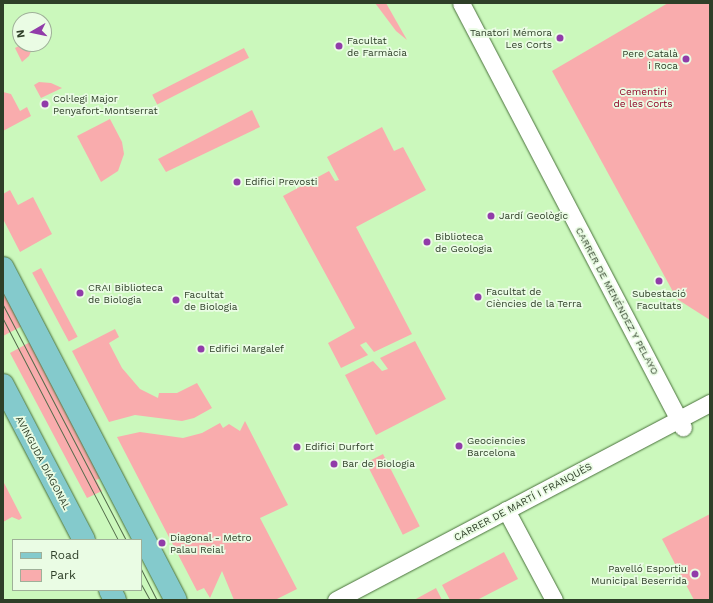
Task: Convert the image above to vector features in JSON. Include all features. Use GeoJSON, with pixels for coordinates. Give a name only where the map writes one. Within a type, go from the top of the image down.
{"type":"FeatureCollection","features":[{"type":"Feature","properties":{"kind":"main road"},"geometry":{"type":"LineString","coordinates":[[3,268],[176,600]]}},
{"type":"Feature","properties":{"kind":"main road","name":"AVINGUDA DIAGONAL"},"geometry":{"type":"LineString","coordinates":[[3,385],[83,539]]}},
{"type":"Feature","properties":{"kind":"main road"},"geometry":{"type":"LineString","coordinates":[[110,591],[115,600]]}},
{"type":"Feature","properties":{"kind":"street","name":"CARRER DE MENÉNDEZ Y PELAYO"},"geometry":{"type":"LineString","coordinates":[[461,3],[681,424]]}},
{"type":"Feature","properties":{"kind":"street","name":"CARRER DE MARTÍ I FRANQUÈS"},"geometry":{"type":"LineString","coordinates":[[356,600],[509,515],[681,424],[710,404]]}},
{"type":"Feature","properties":{"kind":"street","name":"CARRER DE MARTÍ I FRANQUÈS"},"geometry":{"type":"LineString","coordinates":[[681,424],[710,414]]}},
{"type":"Feature","properties":{"kind":"street","name":"CARRER DE MARTÍ I FRANQUÈS"},"geometry":{"type":"LineString","coordinates":[[336,600],[509,515]]}},
{"type":"Feature","properties":{"kind":"street"},"geometry":{"type":"LineString","coordinates":[[509,515],[554,600]]}},
{"type":"Feature","properties":{"kind":"green space"},"geometry":{"type":"Polygon","coordinates":[[[375,3],[386,3],[407,40],[396,31],[375,3]]]}},
{"type":"Feature","properties":{"kind":"green space","name":"Cementiri de les Corts"},"geometry":{"type":"Polygon","coordinates":[[[668,3],[710,3],[710,320],[677,299],[552,71],[668,3]]]}},
{"type":"Feature","properties":{"kind":"green space"},"geometry":{"type":"Polygon","coordinates":[[[244,48],[249,58],[157,105],[152,95],[244,48]]]}},
{"type":"Feature","properties":{"kind":"green space"},"geometry":{"type":"Polygon","coordinates":[[[17,52],[31,52],[29,56],[22,62],[17,52]]]}},
{"type":"Feature","properties":{"kind":"green space"},"geometry":{"type":"Polygon","coordinates":[[[39,82],[51,83],[62,88],[41,98],[34,85],[39,82]]]}},
{"type":"Feature","properties":{"kind":"green space"},"geometry":{"type":"Polygon","coordinates":[[[3,92],[11,94],[20,111],[27,107],[31,116],[3,131],[3,92]]]}},
{"type":"Feature","properties":{"kind":"green space"},"geometry":{"type":"Polygon","coordinates":[[[252,110],[260,127],[166,172],[158,159],[252,110]]]}},
{"type":"Feature","properties":{"kind":"green space"},"geometry":{"type":"Polygon","coordinates":[[[110,119],[122,142],[124,154],[118,171],[101,182],[77,136],[110,119]]]}},
{"type":"Feature","properties":{"kind":"green space"},"geometry":{"type":"Polygon","coordinates":[[[382,127],[394,151],[403,147],[426,190],[356,227],[412,334],[374,352],[366,342],[360,345],[368,355],[341,368],[328,343],[355,328],[283,196],[329,171],[335,181],[339,180],[327,157],[382,127]]]}},
{"type":"Feature","properties":{"kind":"green space"},"geometry":{"type":"Polygon","coordinates":[[[10,190],[18,205],[33,197],[52,234],[20,252],[3,219],[3,194],[10,190]]]}},
{"type":"Feature","properties":{"kind":"green space"},"geometry":{"type":"Polygon","coordinates":[[[41,268],[78,337],[69,342],[32,273],[41,268]]]}},
{"type":"Feature","properties":{"kind":"green space"},"geometry":{"type":"Polygon","coordinates":[[[3,285],[24,325],[3,336],[3,285]]]}},
{"type":"Feature","properties":{"kind":"green space"},"geometry":{"type":"Polygon","coordinates":[[[115,329],[119,337],[109,343],[122,368],[140,389],[158,398],[159,393],[177,393],[197,383],[212,408],[194,418],[182,421],[135,415],[109,422],[72,351],[115,329]]]}},
{"type":"Feature","properties":{"kind":"green space"},"geometry":{"type":"Polygon","coordinates":[[[32,341],[103,477],[96,480],[102,491],[87,498],[10,353],[32,341]]]}},
{"type":"Feature","properties":{"kind":"green space"},"geometry":{"type":"Polygon","coordinates":[[[415,341],[446,399],[376,435],[345,375],[373,361],[382,371],[388,369],[380,358],[415,341]]]}},
{"type":"Feature","properties":{"kind":"green space"},"geometry":{"type":"Polygon","coordinates":[[[245,421],[288,505],[260,518],[297,589],[275,600],[234,600],[222,571],[210,598],[204,588],[197,591],[117,437],[140,432],[183,438],[202,433],[220,423],[223,428],[229,424],[240,431],[245,421]]]}},
{"type":"Feature","properties":{"kind":"green space"},"geometry":{"type":"Polygon","coordinates":[[[383,454],[420,526],[403,535],[366,463],[383,454]]]}},
{"type":"Feature","properties":{"kind":"green space"},"geometry":{"type":"Polygon","coordinates":[[[3,481],[22,518],[19,520],[12,517],[3,522],[3,481]]]}},
{"type":"Feature","properties":{"kind":"green space","name":"Pavelló Esportiu Municipal Beserrida"},"geometry":{"type":"Polygon","coordinates":[[[710,514],[710,600],[694,600],[662,539],[710,514]]]}},
{"type":"Feature","properties":{"kind":"green space"},"geometry":{"type":"Polygon","coordinates":[[[504,552],[518,579],[477,600],[450,600],[442,585],[504,552]]]}},
{"type":"Feature","properties":{"kind":"green space"},"geometry":{"type":"Polygon","coordinates":[[[436,588],[442,600],[414,600],[436,588]]]}},
{"type":"Feature","properties":{"kind":"tram line"},"geometry":{"type":"LineString","coordinates":[[3,305],[125,539]]}},
{"type":"Feature","properties":{"kind":"tram line"},"geometry":{"type":"LineString","coordinates":[[3,319],[117,539]]}},
{"type":"Feature","properties":{"kind":"tram line"},"geometry":{"type":"LineString","coordinates":[[142,571],[157,600]]}},
{"type":"Feature","properties":{"kind":"tram line"},"geometry":{"type":"LineString","coordinates":[[142,586],[150,600]]}},
{"type":"Feature","properties":{"kind":"place","name":"Tanatori Mémora Les Corts"},"geometry":{"type":"Point","coordinates":[560,38]}},
{"type":"Feature","properties":{"kind":"place","name":"Facultat de Farmàcia"},"geometry":{"type":"Point","coordinates":[339,46]}},
{"type":"Feature","properties":{"kind":"place","name":"Pere Català i Roca"},"geometry":{"type":"Point","coordinates":[686,59]}},
{"type":"Feature","properties":{"kind":"place","name":"Col·legi Major Penyafort-Montserrat"},"geometry":{"type":"Point","coordinates":[45,104]}},
{"type":"Feature","properties":{"kind":"place","name":"Edifici Prevosti"},"geometry":{"type":"Point","coordinates":[237,182]}},
{"type":"Feature","properties":{"kind":"place","name":"Jardí Geològic"},"geometry":{"type":"Point","coordinates":[491,216]}},
{"type":"Feature","properties":{"kind":"place","name":"Biblioteca de Geologia"},"geometry":{"type":"Point","coordinates":[427,242]}},
{"type":"Feature","properties":{"kind":"place","name":"Subestació Facultats"},"geometry":{"type":"Point","coordinates":[659,281]}},
{"type":"Feature","properties":{"kind":"place","name":"CRAI Biblioteca de Biologia"},"geometry":{"type":"Point","coordinates":[80,293]}},
{"type":"Feature","properties":{"kind":"place","name":"Facultat de Ciències de la Terra"},"geometry":{"type":"Point","coordinates":[478,297]}},
{"type":"Feature","properties":{"kind":"place","name":"Facultat de Biologia"},"geometry":{"type":"Point","coordinates":[176,300]}},
{"type":"Feature","properties":{"kind":"place","name":"Edifici Margalef"},"geometry":{"type":"Point","coordinates":[201,349]}},
{"type":"Feature","properties":{"kind":"place","name":"Geociencies Barcelona"},"geometry":{"type":"Point","coordinates":[459,446]}},
{"type":"Feature","properties":{"kind":"place","name":"Edifici Durfort"},"geometry":{"type":"Point","coordinates":[297,447]}},
{"type":"Feature","properties":{"kind":"place","name":"Bar de Biologia"},"geometry":{"type":"Point","coordinates":[334,464]}},
{"type":"Feature","properties":{"kind":"place","name":"Diagonal - Metro Palau Reial"},"geometry":{"type":"Point","coordinates":[162,543]}},
{"type":"Feature","properties":{"kind":"place","name":"Pavelló Esportiu Municipal Beserrida"},"geometry":{"type":"Point","coordinates":[695,574]}}]}
